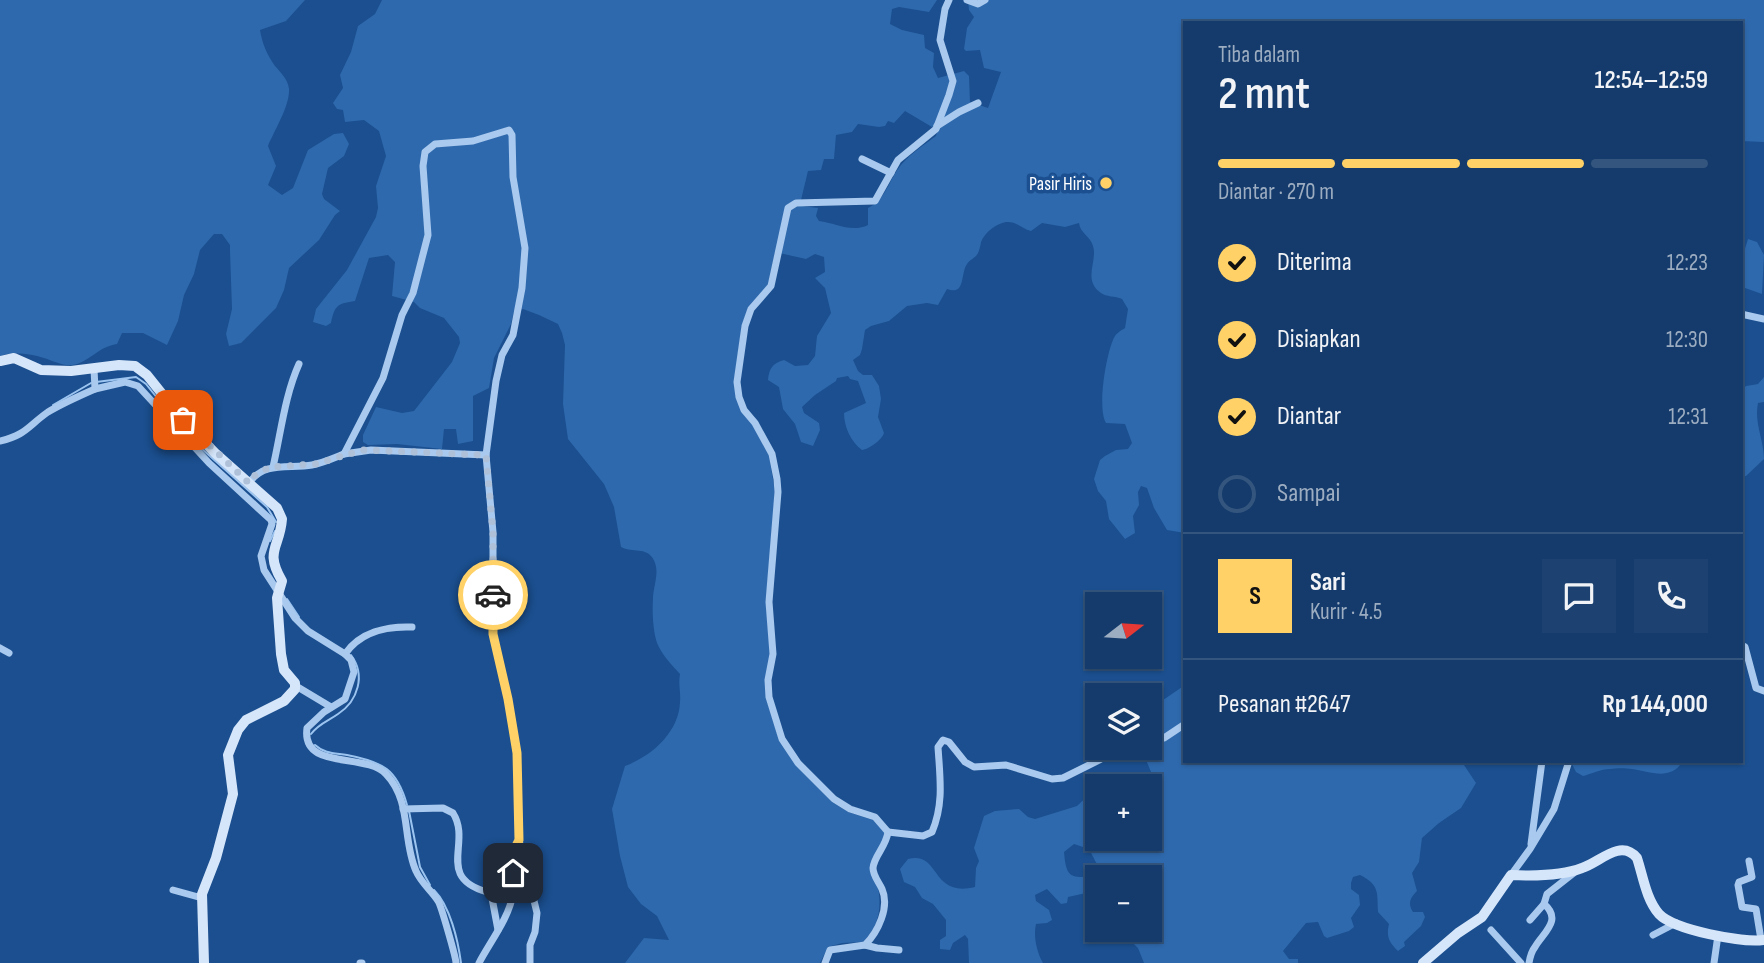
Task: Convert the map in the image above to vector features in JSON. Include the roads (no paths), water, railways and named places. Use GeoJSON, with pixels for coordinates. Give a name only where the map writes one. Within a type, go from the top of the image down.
{"type":"FeatureCollection","features":[{"type":"Feature","properties":{"kind":"street"},"geometry":{"type":"LineString","coordinates":[[937,127],[953,83],[940,40],[949,0]]}},
{"type":"Feature","properties":{"kind":"street"},"geometry":{"type":"LineString","coordinates":[[967,0],[978,4],[985,0]]}},
{"type":"Feature","properties":{"kind":"street"},"geometry":{"type":"LineString","coordinates":[[978,103],[946,119],[898,160],[877,199],[872,202],[796,203],[788,208],[771,286],[751,309],[745,326],[737,382],[739,397],[744,411],[755,423],[772,454],[778,492],[769,602],[773,654],[768,680],[769,697],[782,739],[798,763],[834,799],[850,809],[875,817],[888,832],[923,836],[932,832],[941,803],[938,747],[943,740],[949,742],[965,762],[974,767],[1006,765],[1052,779],[1063,778],[1101,760]]}},
{"type":"Feature","properties":{"kind":"street"},"geometry":{"type":"LineString","coordinates":[[344,454],[383,378],[402,315],[413,293],[428,235],[423,166],[425,152],[435,144],[473,141],[509,130],[512,135],[515,199],[525,248],[518,312],[513,335],[502,355],[496,381],[486,455],[493,532],[493,634],[517,753],[519,840],[537,913],[530,945],[530,963]]}},
{"type":"Feature","properties":{"kind":"street"},"geometry":{"type":"LineString","coordinates":[[862,159],[891,173]]}},
{"type":"Feature","properties":{"kind":"street"},"geometry":{"type":"LineString","coordinates":[[1743,314],[1764,319]]}},
{"type":"Feature","properties":{"kind":"street"},"geometry":{"type":"LineString","coordinates":[[0,360],[14,358],[41,370],[135,366],[147,374],[183,420],[277,508],[282,519],[272,557],[279,588],[284,670],[296,686],[331,707]]}},
{"type":"Feature","properties":{"kind":"street"},"geometry":{"type":"LineString","coordinates":[[273,467],[288,392],[299,364]]}},
{"type":"Feature","properties":{"kind":"street"},"geometry":{"type":"LineString","coordinates":[[94,369],[95,389]]}},
{"type":"Feature","properties":{"kind":"street"},"geometry":{"type":"LineString","coordinates":[[0,441],[20,436],[36,420],[95,389],[124,382],[138,386],[209,463],[268,516],[272,524],[261,556],[262,562],[295,618],[308,631],[347,651],[352,664],[352,682],[345,699],[331,707],[307,728],[307,741],[310,748],[327,757],[381,770],[393,783],[406,808],[415,870],[439,902],[456,963]]}},
{"type":"Feature","properties":{"kind":"street"},"geometry":{"type":"LineString","coordinates":[[249,483],[254,476],[273,467],[316,464],[344,454],[371,450],[486,455]]}},
{"type":"Feature","properties":{"kind":"street"},"geometry":{"type":"LineString","coordinates":[[347,651],[356,642],[384,628],[412,627]]}},
{"type":"Feature","properties":{"kind":"street"},"geometry":{"type":"LineString","coordinates":[[1743,646],[1756,688],[1764,691]]}},
{"type":"Feature","properties":{"kind":"street"},"geometry":{"type":"LineString","coordinates":[[0,648],[9,653]]}},
{"type":"Feature","properties":{"kind":"street"},"geometry":{"type":"LineString","coordinates":[[204,963],[202,898],[216,858],[233,793],[228,755],[237,730],[246,720],[284,701],[296,686]]}},
{"type":"Feature","properties":{"kind":"street"},"geometry":{"type":"LineString","coordinates":[[1162,739],[1183,725]]}},
{"type":"Feature","properties":{"kind":"street"},"geometry":{"type":"LineString","coordinates":[[1530,849],[1542,763]]}},
{"type":"Feature","properties":{"kind":"street"},"geometry":{"type":"LineString","coordinates":[[1423,963],[1458,933],[1482,917],[1530,849],[1554,809],[1568,763]]}},
{"type":"Feature","properties":{"kind":"street"},"geometry":{"type":"LineString","coordinates":[[406,808],[443,808],[453,813],[458,827],[458,864],[461,878],[487,892],[492,898],[498,930]]}},
{"type":"Feature","properties":{"kind":"street"},"geometry":{"type":"LineString","coordinates":[[865,945],[876,930],[884,909],[884,893],[873,867],[884,848],[888,832]]}},
{"type":"Feature","properties":{"kind":"street"},"geometry":{"type":"LineString","coordinates":[[479,963],[498,930],[513,895],[514,850],[519,840]]}},
{"type":"Feature","properties":{"kind":"street"},"geometry":{"type":"LineString","coordinates":[[1530,920],[1545,904],[1547,894],[1579,870],[1617,851],[1633,854],[1637,858],[1651,901],[1658,913],[1676,923],[1718,935],[1762,940],[1756,909],[1742,907],[1738,885],[1739,882],[1752,877],[1749,861]]}},
{"type":"Feature","properties":{"kind":"street"},"geometry":{"type":"LineString","coordinates":[[1511,874],[1528,876],[1579,870]]}},
{"type":"Feature","properties":{"kind":"street"},"geometry":{"type":"LineString","coordinates":[[173,890],[202,898]]}},
{"type":"Feature","properties":{"kind":"street"},"geometry":{"type":"LineString","coordinates":[[1529,963],[1536,944],[1549,930],[1552,922],[1552,913],[1545,904]]}},
{"type":"Feature","properties":{"kind":"street"},"geometry":{"type":"LineString","coordinates":[[1653,935],[1676,923]]}},
{"type":"Feature","properties":{"kind":"street"},"geometry":{"type":"LineString","coordinates":[[1492,930],[1521,963]]}},
{"type":"Feature","properties":{"kind":"street"},"geometry":{"type":"LineString","coordinates":[[1714,963],[1718,935]]}},
{"type":"Feature","properties":{"kind":"street"},"geometry":{"type":"LineString","coordinates":[[825,963],[830,950],[865,945],[900,950]]}},
{"type":"Feature","properties":{"kind":"waterway"},"geometry":{"type":"LineString","coordinates":[[96,382],[136,377],[146,384],[182,429]]}},
{"type":"Feature","properties":{"kind":"waterway"},"geometry":{"type":"LineString","coordinates":[[53,405],[91,383]]}},
{"type":"Feature","properties":{"kind":"waterway"},"geometry":{"type":"LineString","coordinates":[[193,441],[267,507],[276,522]]}},
{"type":"Feature","properties":{"kind":"waterway"},"geometry":{"type":"LineString","coordinates":[[270,541],[275,531]]}},
{"type":"Feature","properties":{"kind":"waterway"},"geometry":{"type":"LineString","coordinates":[[287,599],[299,617]]}},
{"type":"Feature","properties":{"kind":"waterway"},"geometry":{"type":"LineString","coordinates":[[311,734],[345,709],[355,695],[359,679],[356,663],[351,655]]}},
{"type":"Feature","properties":{"kind":"waterway"},"geometry":{"type":"LineString","coordinates":[[315,745],[326,752],[370,761],[387,769],[398,783],[407,805]]}},
{"type":"Feature","properties":{"kind":"waterway"},"geometry":{"type":"LineString","coordinates":[[409,811],[420,867],[430,885]]}},
{"type":"Feature","properties":{"kind":"waterway"},"geometry":{"type":"LineString","coordinates":[[434,890],[449,914],[461,963]]}},
{"type":"Feature","properties":{"kind":"place","name":"Pasir Hiris"},"geometry":{"type":"Point","coordinates":[1106,183]}}]}
